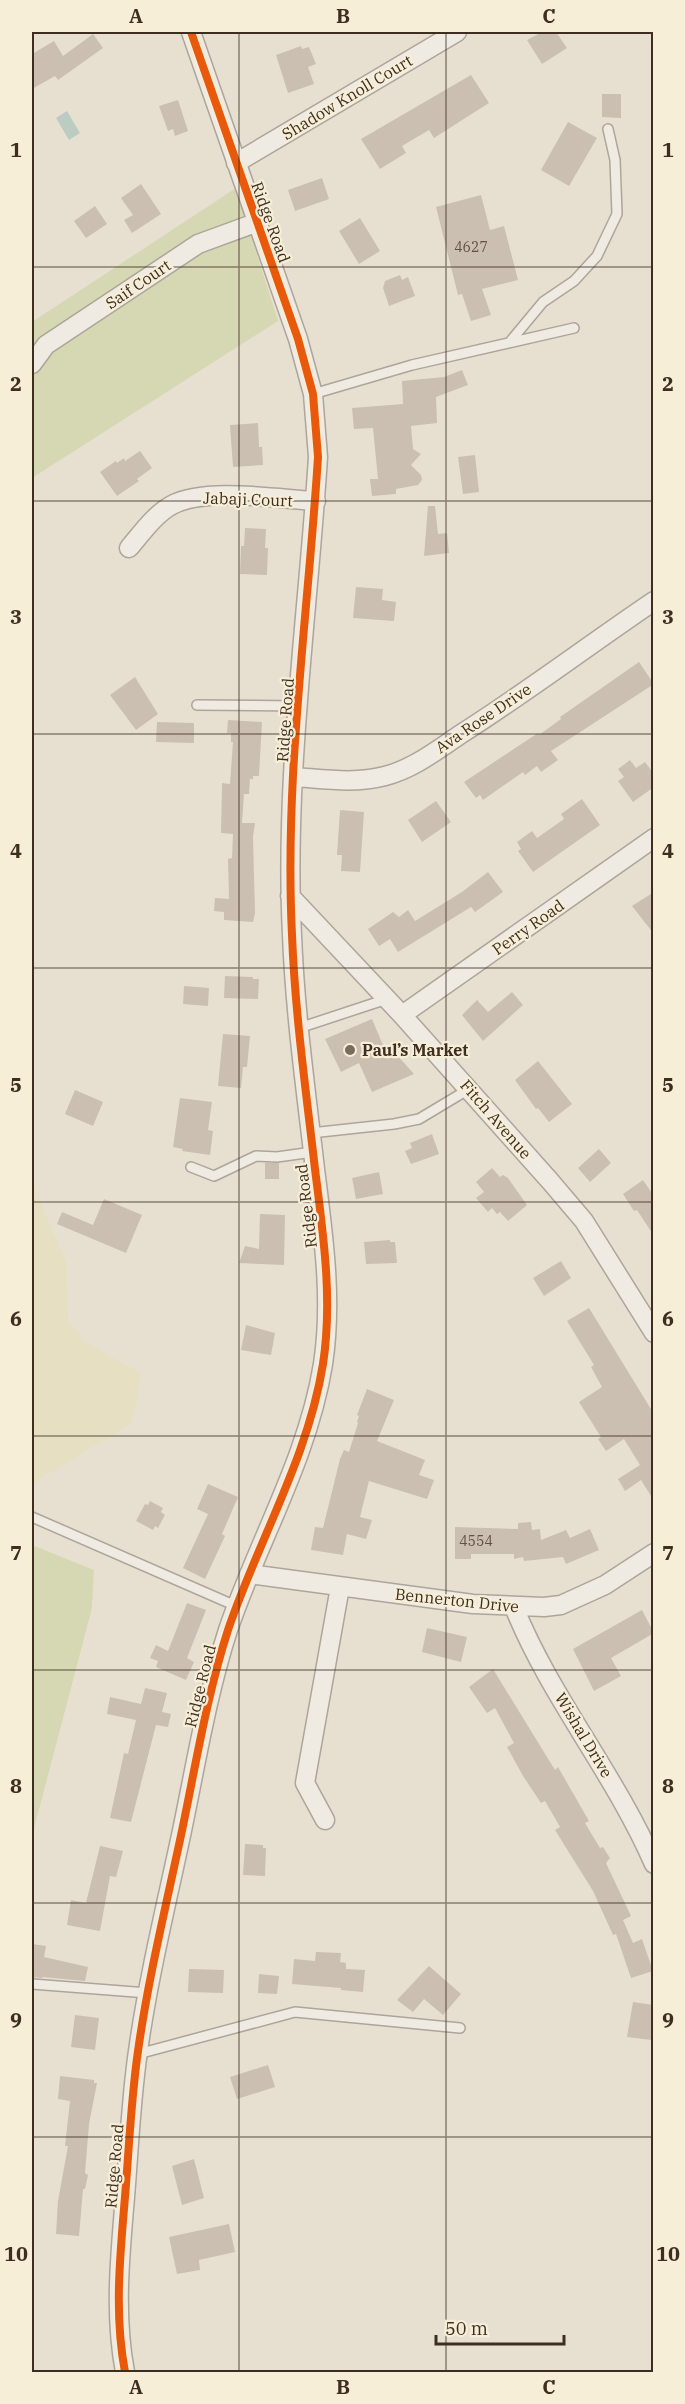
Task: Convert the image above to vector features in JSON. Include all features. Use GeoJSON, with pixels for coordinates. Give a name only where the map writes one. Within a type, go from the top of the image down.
{"type":"FeatureCollection","features":[{"type":"Feature","properties":{"kind":"street","name":"Ridge Road"},"geometry":{"type":"LineString","coordinates":[[125,2373],[118,2327],[119,2295],[138,2054],[148,1993],[220,1655],[236,1606],[291,1474],[315,1405],[327,1328],[327,1284],[299,1028],[290,897],[294,777],[316,501],[318,457],[313,394],[298,339],[191,32]]}},
{"type":"Feature","properties":{"kind":"street","name":"Shadow Knoll Court"},"geometry":{"type":"LineString","coordinates":[[236,162],[457,32]]}},
{"type":"Feature","properties":{"kind":"street","name":"Saif Court"},"geometry":{"type":"LineString","coordinates":[[32,364],[46,345],[198,244],[258,222]]}},
{"type":"Feature","properties":{"kind":"street","name":"Jabaji Court"},"geometry":{"type":"LineString","coordinates":[[129,548],[171,505],[191,498],[221,496],[316,501]]}},
{"type":"Feature","properties":{"kind":"street","name":"Ava Rose Drive"},"geometry":{"type":"LineString","coordinates":[[294,777],[351,781],[372,779],[387,776],[415,764],[495,712],[654,601]]}},
{"type":"Feature","properties":{"kind":"street","name":"Perry Road"},"geometry":{"type":"LineString","coordinates":[[402,1015],[654,838]]}},
{"type":"Feature","properties":{"kind":"street","name":"Fitch Avenue"},"geometry":{"type":"LineString","coordinates":[[290,897],[402,1015],[584,1221],[654,1333]]}},
{"type":"Feature","properties":{"kind":"street","name":"Bennerton Drive"},"geometry":{"type":"LineString","coordinates":[[249,1574],[473,1604],[561,1605],[605,1585],[654,1553]]}},
{"type":"Feature","properties":{"kind":"street"},"geometry":{"type":"LineString","coordinates":[[325,1820],[305,1783],[340,1587]]}},
{"type":"Feature","properties":{"kind":"street","name":"Wishal Drive"},"geometry":{"type":"LineString","coordinates":[[514,1606],[527,1639],[622,1800],[654,1864]]}},
{"type":"Feature","properties":{"kind":"lane"},"geometry":{"type":"LineString","coordinates":[[509,343],[543,302],[573,281],[597,256],[617,214],[615,160],[608,129]]}},
{"type":"Feature","properties":{"kind":"lane"},"geometry":{"type":"LineString","coordinates":[[313,394],[412,365],[574,328]]}},
{"type":"Feature","properties":{"kind":"lane"},"geometry":{"type":"LineString","coordinates":[[197,705],[299,706]]}},
{"type":"Feature","properties":{"kind":"lane"},"geometry":{"type":"LineString","coordinates":[[299,1028],[387,999]]}},
{"type":"Feature","properties":{"kind":"lane"},"geometry":{"type":"LineString","coordinates":[[311,1133],[419,1119],[469,1089]]}},
{"type":"Feature","properties":{"kind":"lane"},"geometry":{"type":"LineString","coordinates":[[191,1167],[214,1176],[256,1156],[277,1157],[313,1152]]}},
{"type":"Feature","properties":{"kind":"lane"},"geometry":{"type":"LineString","coordinates":[[32,1517],[236,1606]]}},
{"type":"Feature","properties":{"kind":"lane"},"geometry":{"type":"LineString","coordinates":[[32,1984],[148,1993]]}},
{"type":"Feature","properties":{"kind":"lane"},"geometry":{"type":"LineString","coordinates":[[138,2054],[295,2012],[460,2028]]}},
{"type":"Feature","properties":{"kind":"shaded area"},"geometry":{"type":"Polygon","coordinates":[[[67,111],[80,133],[69,140],[56,118],[67,111]]]}},
{"type":"Feature","properties":{"kind":"shaded area"},"geometry":{"type":"Polygon","coordinates":[[[32,1184],[67,1264],[68,1321],[86,1343],[141,1373],[132,1423],[32,1484],[32,1184]]]}},
{"type":"Feature","properties":{"kind":"green space"},"geometry":{"type":"Polygon","coordinates":[[[236,188],[278,321],[32,478],[32,322],[236,188]]]}},
{"type":"Feature","properties":{"kind":"green space"},"geometry":{"type":"Polygon","coordinates":[[[32,1545],[94,1570],[92,1608],[32,1836],[32,1545]]]}},
{"type":"Feature","properties":{"kind":"building"},"geometry":{"type":"Polygon","coordinates":[[[542,32],[556,32],[567,48],[542,64],[527,40],[542,32]]]}},
{"type":"Feature","properties":{"kind":"building"},"geometry":{"type":"Polygon","coordinates":[[[93,34],[103,48],[58,80],[55,76],[32,89],[32,54],[54,41],[63,56],[93,34]]]}},
{"type":"Feature","properties":{"kind":"building"},"geometry":{"type":"Polygon","coordinates":[[[301,46],[302,49],[309,47],[316,64],[308,67],[314,84],[288,93],[276,55],[301,46]]]}},
{"type":"Feature","properties":{"kind":"building"},"geometry":{"type":"Polygon","coordinates":[[[471,75],[489,103],[434,138],[429,130],[402,146],[406,153],[380,169],[361,139],[471,75]]]}},
{"type":"Feature","properties":{"kind":"building"},"geometry":{"type":"Polygon","coordinates":[[[602,94],[621,94],[621,118],[602,117],[602,94]]]}},
{"type":"Feature","properties":{"kind":"building"},"geometry":{"type":"Polygon","coordinates":[[[178,100],[188,131],[175,136],[173,129],[168,131],[159,106],[178,100]]]}},
{"type":"Feature","properties":{"kind":"building"},"geometry":{"type":"Polygon","coordinates":[[[568,122],[597,138],[569,186],[541,170],[568,122]]]}},
{"type":"Feature","properties":{"kind":"building"},"geometry":{"type":"Polygon","coordinates":[[[322,178],[329,199],[295,211],[288,190],[322,178]]]}},
{"type":"Feature","properties":{"kind":"building"},"geometry":{"type":"Polygon","coordinates":[[[141,184],[161,214],[132,233],[124,220],[133,215],[121,198],[141,184]]]}},
{"type":"Feature","properties":{"kind":"building"},"geometry":{"type":"Polygon","coordinates":[[[481,195],[490,230],[504,226],[518,280],[482,289],[491,315],[471,321],[462,294],[458,295],[436,207],[481,195]]]}},
{"type":"Feature","properties":{"kind":"building"},"geometry":{"type":"Polygon","coordinates":[[[95,206],[107,224],[86,238],[74,221],[95,206]]]}},
{"type":"Feature","properties":{"kind":"building"},"geometry":{"type":"Polygon","coordinates":[[[360,218],[380,251],[359,264],[339,231],[360,218]]]}},
{"type":"Feature","properties":{"kind":"building"},"geometry":{"type":"Polygon","coordinates":[[[400,275],[402,280],[408,277],[415,296],[389,306],[383,288],[385,281],[400,275]]]}},
{"type":"Feature","properties":{"kind":"building"},"geometry":{"type":"Polygon","coordinates":[[[462,370],[468,385],[436,397],[437,423],[411,426],[413,449],[421,454],[411,465],[421,475],[422,480],[418,485],[396,489],[396,494],[372,496],[370,479],[378,479],[373,428],[354,429],[352,408],[403,404],[402,381],[444,377],[462,370]]]}},
{"type":"Feature","properties":{"kind":"building"},"geometry":{"type":"Polygon","coordinates":[[[258,423],[259,447],[262,447],[263,465],[233,467],[230,425],[258,423]]]}},
{"type":"Feature","properties":{"kind":"building"},"geometry":{"type":"Polygon","coordinates":[[[140,451],[152,468],[137,479],[139,481],[117,496],[100,472],[116,461],[117,463],[124,458],[125,461],[140,451]]]}},
{"type":"Feature","properties":{"kind":"building"},"geometry":{"type":"Polygon","coordinates":[[[475,455],[479,492],[463,494],[458,457],[475,455]]]}},
{"type":"Feature","properties":{"kind":"building"},"geometry":{"type":"Polygon","coordinates":[[[428,506],[435,506],[438,534],[447,533],[449,553],[424,556],[428,506]]]}},
{"type":"Feature","properties":{"kind":"building"},"geometry":{"type":"Polygon","coordinates":[[[245,528],[266,529],[267,575],[240,574],[241,546],[244,546],[245,528]]]}},
{"type":"Feature","properties":{"kind":"building"},"geometry":{"type":"Polygon","coordinates":[[[356,587],[383,589],[382,600],[396,602],[394,621],[353,618],[356,587]]]}},
{"type":"Feature","properties":{"kind":"building"},"geometry":{"type":"Polygon","coordinates":[[[639,662],[654,684],[551,751],[558,760],[541,772],[537,766],[525,775],[523,772],[483,800],[480,795],[476,798],[464,782],[538,733],[539,735],[561,719],[560,717],[639,662]]]}},
{"type":"Feature","properties":{"kind":"building"},"geometry":{"type":"Polygon","coordinates":[[[135,677],[158,714],[136,730],[110,695],[135,677]]]}},
{"type":"Feature","properties":{"kind":"building"},"geometry":{"type":"Polygon","coordinates":[[[228,720],[262,722],[259,776],[253,776],[253,779],[250,779],[249,794],[244,794],[242,823],[255,823],[253,837],[255,913],[253,922],[224,920],[224,912],[214,911],[215,898],[229,899],[228,859],[232,858],[233,834],[221,833],[222,783],[230,784],[233,742],[231,742],[231,733],[227,733],[228,720]]]}},
{"type":"Feature","properties":{"kind":"building"},"geometry":{"type":"Polygon","coordinates":[[[157,722],[194,723],[194,743],[156,742],[157,722]]]}},
{"type":"Feature","properties":{"kind":"building"},"geometry":{"type":"Polygon","coordinates":[[[630,760],[636,768],[645,762],[654,774],[654,787],[633,802],[618,781],[624,777],[618,769],[630,760]]]}},
{"type":"Feature","properties":{"kind":"building"},"geometry":{"type":"Polygon","coordinates":[[[582,799],[600,825],[533,872],[518,851],[521,849],[517,842],[532,831],[537,838],[564,819],[561,814],[582,799]]]}},
{"type":"Feature","properties":{"kind":"building"},"geometry":{"type":"Polygon","coordinates":[[[436,801],[451,822],[422,842],[408,820],[436,801]]]}},
{"type":"Feature","properties":{"kind":"building"},"geometry":{"type":"Polygon","coordinates":[[[340,810],[364,812],[360,872],[341,871],[342,855],[337,855],[340,810]]]}},
{"type":"Feature","properties":{"kind":"building"},"geometry":{"type":"Polygon","coordinates":[[[488,872],[503,892],[475,912],[471,907],[398,952],[390,939],[379,946],[368,929],[393,912],[399,917],[408,910],[415,921],[462,892],[488,872]]]}},
{"type":"Feature","properties":{"kind":"building"},"geometry":{"type":"Polygon","coordinates":[[[654,892],[654,934],[632,906],[654,892]]]}},
{"type":"Feature","properties":{"kind":"building"},"geometry":{"type":"Polygon","coordinates":[[[225,976],[259,979],[258,999],[224,998],[225,976]]]}},
{"type":"Feature","properties":{"kind":"building"},"geometry":{"type":"Polygon","coordinates":[[[184,986],[209,988],[208,1006],[183,1004],[184,986]]]}},
{"type":"Feature","properties":{"kind":"building"},"geometry":{"type":"Polygon","coordinates":[[[512,992],[523,1005],[483,1041],[462,1015],[477,1000],[488,1012],[512,992]]]}},
{"type":"Feature","properties":{"kind":"building"},"geometry":{"type":"Polygon","coordinates":[[[372,1019],[388,1057],[395,1053],[414,1074],[372,1092],[359,1063],[341,1072],[325,1039],[372,1019]]]}},
{"type":"Feature","properties":{"kind":"building"},"geometry":{"type":"Polygon","coordinates":[[[223,1034],[250,1036],[247,1067],[243,1067],[241,1088],[218,1086],[223,1034]]]}},
{"type":"Feature","properties":{"kind":"building"},"geometry":{"type":"Polygon","coordinates":[[[538,1061],[572,1104],[549,1122],[538,1108],[536,1109],[515,1080],[538,1061]]]}},
{"type":"Feature","properties":{"kind":"building"},"geometry":{"type":"Polygon","coordinates":[[[75,1090],[103,1102],[93,1126],[65,1114],[75,1090]]]}},
{"type":"Feature","properties":{"kind":"building"},"geometry":{"type":"Polygon","coordinates":[[[180,1098],[212,1102],[208,1130],[213,1131],[210,1155],[182,1151],[183,1149],[173,1147],[180,1098]]]}},
{"type":"Feature","properties":{"kind":"building"},"geometry":{"type":"Polygon","coordinates":[[[432,1134],[439,1154],[411,1164],[405,1151],[412,1148],[410,1143],[432,1134]]]}},
{"type":"Feature","properties":{"kind":"building"},"geometry":{"type":"Polygon","coordinates":[[[599,1149],[611,1163],[590,1182],[578,1168],[599,1149]]]}},
{"type":"Feature","properties":{"kind":"building"},"geometry":{"type":"Polygon","coordinates":[[[265,1163],[279,1163],[279,1179],[265,1179],[265,1163]]]}},
{"type":"Feature","properties":{"kind":"building"},"geometry":{"type":"Polygon","coordinates":[[[492,1168],[500,1177],[503,1175],[508,1178],[527,1205],[508,1221],[500,1212],[497,1214],[492,1208],[488,1212],[476,1198],[484,1192],[476,1182],[492,1168]]]}},
{"type":"Feature","properties":{"kind":"building"},"geometry":{"type":"Polygon","coordinates":[[[379,1172],[383,1194],[356,1199],[352,1178],[379,1172]]]}},
{"type":"Feature","properties":{"kind":"building"},"geometry":{"type":"Polygon","coordinates":[[[643,1180],[654,1196],[654,1236],[623,1194],[643,1180]]]}},
{"type":"Feature","properties":{"kind":"building"},"geometry":{"type":"Polygon","coordinates":[[[104,1199],[142,1215],[126,1253],[57,1224],[62,1212],[93,1225],[104,1199]]]}},
{"type":"Feature","properties":{"kind":"building"},"geometry":{"type":"Polygon","coordinates":[[[260,1214],[285,1215],[284,1265],[239,1263],[245,1246],[259,1249],[260,1214]]]}},
{"type":"Feature","properties":{"kind":"building"},"geometry":{"type":"Polygon","coordinates":[[[390,1240],[390,1242],[395,1242],[397,1263],[366,1264],[364,1242],[390,1240]]]}},
{"type":"Feature","properties":{"kind":"building"},"geometry":{"type":"Polygon","coordinates":[[[561,1261],[571,1278],[544,1296],[533,1278],[561,1261]]]}},
{"type":"Feature","properties":{"kind":"building"},"geometry":{"type":"Polygon","coordinates":[[[589,1308],[654,1414],[654,1501],[641,1480],[625,1491],[618,1479],[640,1465],[624,1439],[606,1451],[598,1439],[601,1437],[579,1402],[602,1387],[591,1367],[594,1365],[567,1321],[589,1308]]]}},
{"type":"Feature","properties":{"kind":"building"},"geometry":{"type":"Polygon","coordinates":[[[246,1325],[275,1333],[271,1355],[241,1350],[246,1325]]]}},
{"type":"Feature","properties":{"kind":"building"},"geometry":{"type":"Polygon","coordinates":[[[367,1389],[394,1400],[377,1441],[425,1460],[419,1475],[434,1480],[427,1499],[369,1481],[360,1517],[372,1520],[366,1539],[347,1534],[343,1555],[311,1550],[315,1527],[323,1528],[340,1459],[344,1450],[349,1452],[358,1423],[359,1416],[357,1415],[367,1389]]]}},
{"type":"Feature","properties":{"kind":"building"},"geometry":{"type":"Polygon","coordinates":[[[208,1484],[238,1497],[222,1534],[225,1536],[205,1579],[183,1568],[208,1514],[197,1509],[208,1484]]]}},
{"type":"Feature","properties":{"kind":"building"},"geometry":{"type":"Polygon","coordinates":[[[150,1501],[163,1508],[161,1512],[165,1515],[158,1528],[155,1526],[153,1530],[136,1521],[145,1504],[148,1505],[150,1501]]]}},
{"type":"Feature","properties":{"kind":"building"},"geometry":{"type":"Polygon","coordinates":[[[531,1522],[532,1530],[540,1529],[541,1540],[566,1530],[570,1538],[590,1529],[599,1550],[566,1564],[563,1557],[524,1561],[523,1557],[514,1559],[514,1554],[471,1554],[471,1559],[455,1559],[455,1527],[518,1529],[518,1523],[531,1522]]]}},
{"type":"Feature","properties":{"kind":"building"},"geometry":{"type":"Polygon","coordinates":[[[187,1603],[206,1610],[187,1658],[194,1662],[186,1680],[156,1667],[158,1661],[150,1658],[156,1645],[168,1651],[187,1603]]]}},
{"type":"Feature","properties":{"kind":"building"},"geometry":{"type":"Polygon","coordinates":[[[642,1610],[654,1633],[611,1658],[621,1676],[594,1691],[573,1649],[642,1610]]]}},
{"type":"Feature","properties":{"kind":"building"},"geometry":{"type":"Polygon","coordinates":[[[427,1628],[467,1637],[461,1662],[422,1652],[427,1628]]]}},
{"type":"Feature","properties":{"kind":"building"},"geometry":{"type":"Polygon","coordinates":[[[493,1669],[555,1770],[558,1767],[589,1821],[585,1823],[600,1848],[603,1847],[610,1858],[606,1863],[631,1916],[623,1920],[633,1943],[642,1939],[653,1971],[631,1978],[616,1934],[613,1935],[593,1891],[555,1830],[560,1827],[545,1801],[541,1803],[523,1776],[507,1747],[514,1743],[495,1708],[487,1713],[469,1687],[493,1669]]]}},
{"type":"Feature","properties":{"kind":"building"},"geometry":{"type":"Polygon","coordinates":[[[145,1688],[167,1693],[162,1712],[171,1714],[168,1727],[156,1725],[131,1822],[110,1818],[124,1753],[128,1754],[136,1720],[107,1714],[110,1697],[141,1704],[145,1688]]]}},
{"type":"Feature","properties":{"kind":"building"},"geometry":{"type":"Polygon","coordinates":[[[245,1844],[263,1845],[263,1848],[266,1848],[265,1876],[243,1875],[245,1844]]]}},
{"type":"Feature","properties":{"kind":"building"},"geometry":{"type":"Polygon","coordinates":[[[100,1846],[123,1851],[116,1877],[110,1876],[100,1931],[67,1925],[71,1900],[86,1903],[100,1846]]]}},
{"type":"Feature","properties":{"kind":"building"},"geometry":{"type":"Polygon","coordinates":[[[32,1944],[46,1946],[44,1957],[88,1967],[85,1981],[32,1977],[32,1944]]]}},
{"type":"Feature","properties":{"kind":"building"},"geometry":{"type":"Polygon","coordinates":[[[316,1952],[341,1953],[340,1962],[346,1963],[346,1969],[365,1970],[363,1992],[292,1984],[294,1959],[315,1961],[316,1952]]]}},
{"type":"Feature","properties":{"kind":"building"},"geometry":{"type":"Polygon","coordinates":[[[429,1966],[461,1994],[443,2015],[424,1999],[413,2012],[397,2000],[429,1966]]]}},
{"type":"Feature","properties":{"kind":"building"},"geometry":{"type":"Polygon","coordinates":[[[189,1969],[224,1970],[223,1993],[188,1992],[189,1969]]]}},
{"type":"Feature","properties":{"kind":"building"},"geometry":{"type":"Polygon","coordinates":[[[259,1974],[279,1976],[277,1994],[258,1993],[259,1974]]]}},
{"type":"Feature","properties":{"kind":"building"},"geometry":{"type":"Polygon","coordinates":[[[633,2002],[654,2005],[651,2040],[627,2037],[633,2002]]]}},
{"type":"Feature","properties":{"kind":"building"},"geometry":{"type":"Polygon","coordinates":[[[75,2015],[99,2018],[95,2050],[71,2047],[75,2015]]]}},
{"type":"Feature","properties":{"kind":"building"},"geometry":{"type":"Polygon","coordinates":[[[268,2065],[275,2087],[237,2099],[230,2077],[268,2065]]]}},
{"type":"Feature","properties":{"kind":"building"},"geometry":{"type":"Polygon","coordinates":[[[60,2076],[94,2080],[94,2083],[97,2083],[89,2124],[85,2173],[88,2175],[85,2189],[83,2189],[79,2236],[56,2234],[58,2201],[68,2146],[65,2146],[70,2101],[58,2099],[60,2076]]]}},
{"type":"Feature","properties":{"kind":"building"},"geometry":{"type":"Polygon","coordinates":[[[194,2159],[204,2198],[182,2205],[172,2166],[194,2159]]]}},
{"type":"Feature","properties":{"kind":"building"},"geometry":{"type":"Polygon","coordinates":[[[229,2224],[235,2252],[199,2260],[200,2270],[177,2274],[169,2237],[229,2224]]]}},
{"type":"Feature","properties":{"kind":"cycle path"},"geometry":{"type":"LineString","coordinates":[[125,2372],[119,2307],[120,2263],[138,2051],[157,1945],[201,1734],[220,1656],[240,1597],[306,1433],[323,1364],[327,1315],[324,1242],[296,993],[290,875],[298,696],[318,457],[313,394],[298,339],[191,32]]}},
{"type":"Feature","properties":{"kind":"place","name":"Paul’s Market"},"geometry":{"type":"Point","coordinates":[350,1050]}}]}
